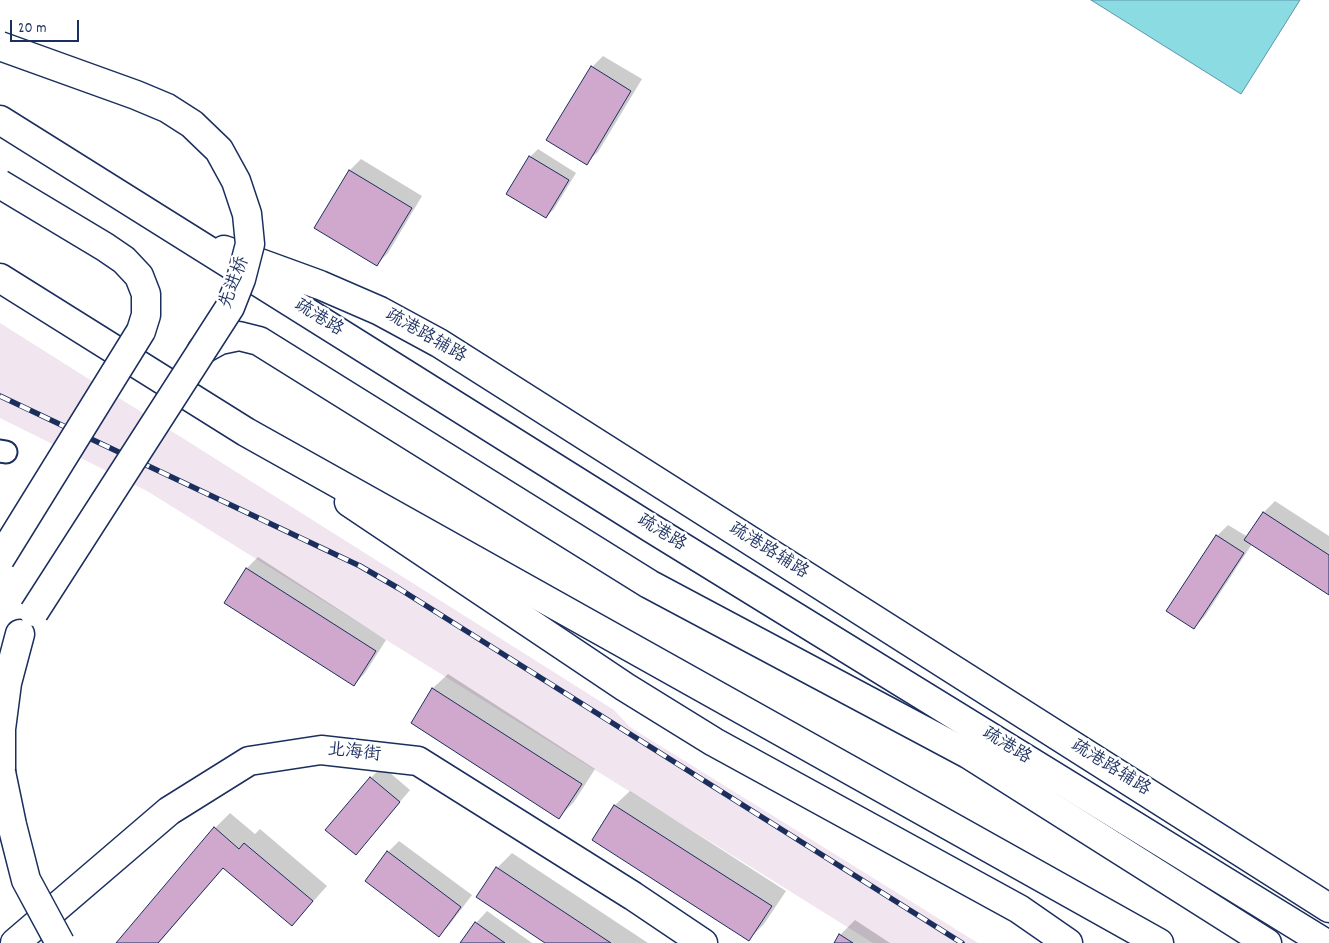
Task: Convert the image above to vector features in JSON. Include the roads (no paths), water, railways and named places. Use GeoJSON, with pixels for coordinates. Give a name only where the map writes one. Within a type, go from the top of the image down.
{"type":"FeatureCollection","features":[{"type":"Feature","properties":{"kind":"main road","name":"先进桥"},"geometry":{"type":"LineString","coordinates":[[0,46],[136,95],[167,108],[192,124],[219,150],[236,181],[247,214],[250,244],[241,279],[230,307],[0,666]]}},
{"type":"Feature","properties":{"kind":"main road","name":"疏港路"},"geometry":{"type":"LineString","coordinates":[[0,120],[651,528],[1325,943]]}},
{"type":"Feature","properties":{"kind":"main road"},"geometry":{"type":"LineString","coordinates":[[0,184],[124,260],[139,276],[146,294],[146,314],[141,331],[0,559]]}},
{"type":"Feature","properties":{"kind":"main road","name":"疏港路辅路"},"geometry":{"type":"LineString","coordinates":[[186,237],[320,285],[380,311],[439,343],[1329,908]]}},
{"type":"Feature","properties":{"kind":"main road"},"geometry":{"type":"LineString","coordinates":[[0,278],[246,432],[625,687],[714,742],[1019,909],[1068,943]]}},
{"type":"Feature","properties":{"kind":"main road"},"geometry":{"type":"LineString","coordinates":[[202,350],[220,340],[239,336],[259,341],[649,584],[968,754],[1267,943]]}},
{"type":"Feature","properties":{"kind":"main road"},"geometry":{"type":"LineString","coordinates":[[246,432],[1159,943]]}},
{"type":"Feature","properties":{"kind":"main road"},"geometry":{"type":"LineString","coordinates":[[27,623],[6,682],[1,729],[1,772],[26,880],[60,943]]}},
{"type":"Feature","properties":{"kind":"main road","name":"北海街"},"geometry":{"type":"LineString","coordinates":[[15,943],[169,811],[249,761],[321,750],[418,760],[633,896],[703,943]]}},
{"type":"Feature","properties":{"kind":"water"},"geometry":{"type":"Polygon","coordinates":[[[1091,0],[1300,0],[1241,94],[1091,0]]]}},
{"type":"Feature","properties":{"kind":"railway"},"geometry":{"type":"LineString","coordinates":[[0,396],[360,566],[398,588],[962,943]]}}]}
